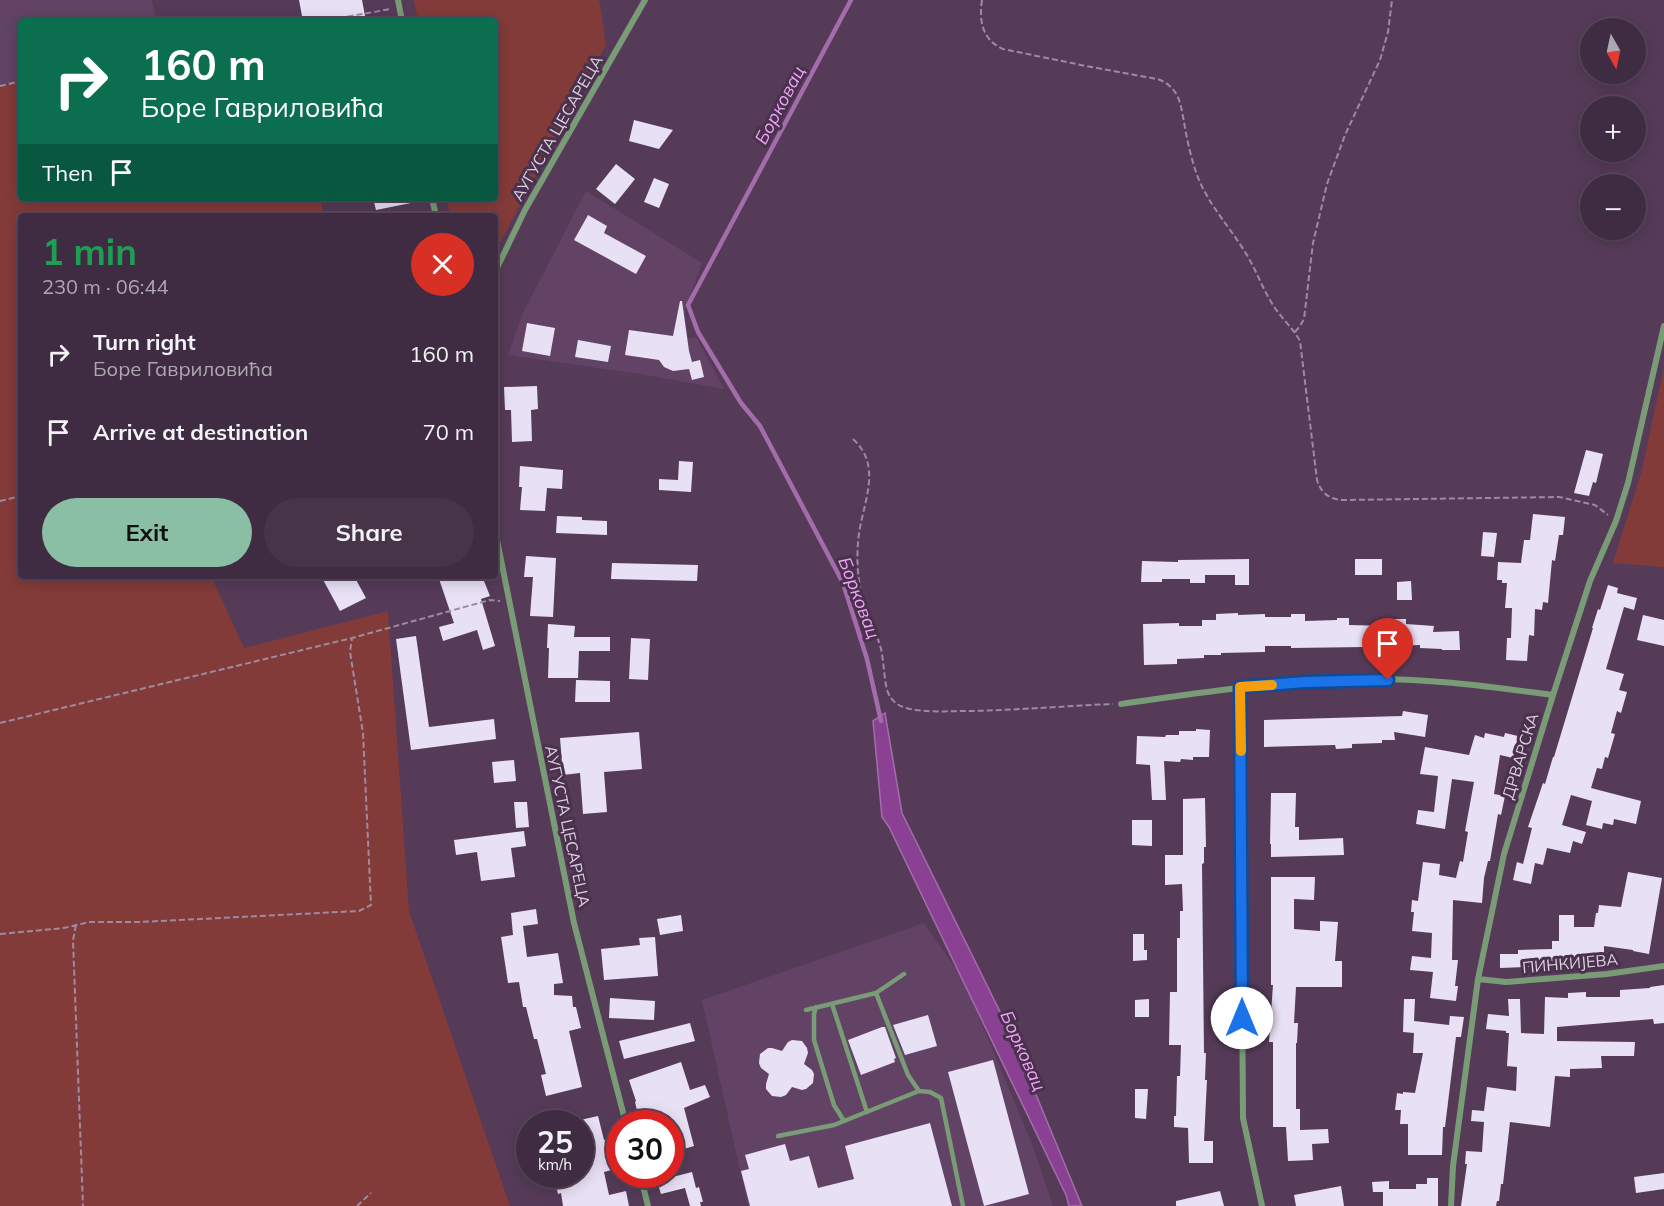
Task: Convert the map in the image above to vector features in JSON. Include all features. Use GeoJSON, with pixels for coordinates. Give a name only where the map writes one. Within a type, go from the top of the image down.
{"type":"FeatureCollection","features":[{"type":"Feature","properties":{"kind":"street"},"geometry":{"type":"LineString","coordinates":[[398,0],[402,18]]}},
{"type":"Feature","properties":{"kind":"street","name":"АУГУСТА ЦЕСАРЕЦА"},"geometry":{"type":"LineString","coordinates":[[498,262],[525,210],[645,0]]}},
{"type":"Feature","properties":{"kind":"street","name":"ДРВАРСКА"},"geometry":{"type":"LineString","coordinates":[[1451,1206],[1453,1166],[1479,979],[1504,854],[1590,580],[1616,521],[1629,483],[1664,326]]}},
{"type":"Feature","properties":{"kind":"street","name":"АУГУСТА ЦЕСАРЕЦА"},"geometry":{"type":"LineString","coordinates":[[498,546],[574,923],[622,1110]]}},
{"type":"Feature","properties":{"kind":"street"},"geometry":{"type":"LineString","coordinates":[[1121,704],[1240,687],[1368,679],[1438,681],[1553,694]]}},
{"type":"Feature","properties":{"kind":"street"},"geometry":{"type":"LineString","coordinates":[[1240,687],[1243,1118],[1262,1206]]}},
{"type":"Feature","properties":{"kind":"street","name":"ПИНКИЈЕВА"},"geometry":{"type":"LineString","coordinates":[[1479,979],[1506,982],[1607,974],[1664,966]]}},
{"type":"Feature","properties":{"kind":"street"},"geometry":{"type":"LineString","coordinates":[[644,1188],[648,1206]]}},
{"type":"Feature","properties":{"kind":"lane"},"geometry":{"type":"LineString","coordinates":[[806,1010],[876,993],[904,974]]}},
{"type":"Feature","properties":{"kind":"lane"},"geometry":{"type":"LineString","coordinates":[[876,993],[908,1075],[919,1091]]}},
{"type":"Feature","properties":{"kind":"lane"},"geometry":{"type":"LineString","coordinates":[[832,1004],[867,1112]]}},
{"type":"Feature","properties":{"kind":"lane"},"geometry":{"type":"LineString","coordinates":[[816,1007],[814,1040],[834,1105],[844,1121]]}},
{"type":"Feature","properties":{"kind":"lane"},"geometry":{"type":"LineString","coordinates":[[778,1136],[834,1125],[919,1091],[930,1092],[941,1098],[963,1206]]}},
{"type":"Feature","properties":{"kind":"path"},"geometry":{"type":"LineString","coordinates":[[982,0],[982,26],[987,38],[997,47],[1157,79],[1172,88],[1180,103],[1190,152],[1201,187],[1248,256],[1279,315],[1295,332],[1300,342],[1317,480],[1321,490],[1330,497],[1342,500],[1559,497],[1595,505],[1616,521]]}},
{"type":"Feature","properties":{"kind":"path"},"geometry":{"type":"LineString","coordinates":[[1295,332],[1304,319],[1313,243],[1327,184],[1345,135],[1380,60],[1388,32],[1392,0]]}},
{"type":"Feature","properties":{"kind":"path"},"geometry":{"type":"LineString","coordinates":[[339,18],[400,8]]}},
{"type":"Feature","properties":{"kind":"path"},"geometry":{"type":"LineString","coordinates":[[0,86],[18,82]]}},
{"type":"Feature","properties":{"kind":"path"},"geometry":{"type":"LineString","coordinates":[[853,439],[866,456],[870,483],[859,532],[859,583],[880,649],[889,697],[904,707],[938,711],[1121,704]]}},
{"type":"Feature","properties":{"kind":"path"},"geometry":{"type":"LineString","coordinates":[[0,501],[18,497]]}},
{"type":"Feature","properties":{"kind":"path"},"geometry":{"type":"LineString","coordinates":[[0,723],[352,638],[490,600],[509,603]]}},
{"type":"Feature","properties":{"kind":"path"},"geometry":{"type":"LineString","coordinates":[[0,934],[64,928],[88,922],[140,922],[359,911],[371,904],[363,733],[350,652],[352,638]]}},
{"type":"Feature","properties":{"kind":"path"},"geometry":{"type":"LineString","coordinates":[[76,925],[73,940],[83,1206]]}},
{"type":"Feature","properties":{"kind":"path"},"geometry":{"type":"LineString","coordinates":[[357,1206],[371,1193]]}},
{"type":"Feature","properties":{"kind":"shaded area"},"geometry":{"type":"Polygon","coordinates":[[[0,0],[152,0],[155,18],[18,18],[18,82],[0,86],[0,0]]]}},
{"type":"Feature","properties":{"kind":"shaded area"},"geometry":{"type":"Polygon","coordinates":[[[414,0],[599,0],[606,45],[498,246],[498,213],[450,213],[448,201],[498,201],[498,18],[417,18],[414,0]]]}},
{"type":"Feature","properties":{"kind":"shaded area"},"geometry":{"type":"Polygon","coordinates":[[[18,82],[18,201],[321,201],[323,213],[18,213],[18,579],[212,579],[244,648],[388,611],[409,911],[510,1206],[0,1206],[0,86],[18,82]]]}},
{"type":"Feature","properties":{"kind":"shaded area"},"geometry":{"type":"Polygon","coordinates":[[[586,191],[702,263],[685,310],[688,339],[696,337],[724,389],[508,355],[523,313],[586,191]]]}},
{"type":"Feature","properties":{"kind":"shaded area"},"geometry":{"type":"Polygon","coordinates":[[[1664,367],[1664,567],[1613,563],[1642,470],[1664,367]]]}},
{"type":"Feature","properties":{"kind":"shaded area"},"geometry":{"type":"Polygon","coordinates":[[[885,713],[902,813],[1011,1034],[1082,1206],[1069,1206],[1066,1195],[889,827],[882,817],[873,721],[885,713]]]}},
{"type":"Feature","properties":{"kind":"shaded area"},"geometry":{"type":"Polygon","coordinates":[[[924,923],[963,979],[1032,1144],[1053,1206],[748,1206],[702,1000],[924,923]]]}},
{"type":"Feature","properties":{"kind":"building"},"geometry":{"type":"Polygon","coordinates":[[[299,0],[362,0],[365,18],[302,18],[299,0]]]}},
{"type":"Feature","properties":{"kind":"building"},"geometry":{"type":"Polygon","coordinates":[[[634,120],[673,130],[659,149],[629,141],[634,120]]]}},
{"type":"Feature","properties":{"kind":"building"},"geometry":{"type":"Polygon","coordinates":[[[616,164],[635,179],[615,204],[596,189],[616,164]]]}},
{"type":"Feature","properties":{"kind":"building"},"geometry":{"type":"Polygon","coordinates":[[[654,178],[669,184],[659,208],[644,202],[654,178]]]}},
{"type":"Feature","properties":{"kind":"building"},"geometry":{"type":"Polygon","coordinates":[[[374,201],[411,201],[411,203],[376,210],[374,201]]]}},
{"type":"Feature","properties":{"kind":"building"},"geometry":{"type":"Polygon","coordinates":[[[588,215],[607,226],[604,233],[646,256],[636,274],[574,240],[588,215]]]}},
{"type":"Feature","properties":{"kind":"building"},"geometry":{"type":"Polygon","coordinates":[[[680,301],[682,301],[692,362],[700,360],[704,377],[692,380],[689,369],[673,371],[664,367],[659,360],[625,355],[629,330],[673,336],[680,301]]]}},
{"type":"Feature","properties":{"kind":"building"},"geometry":{"type":"Polygon","coordinates":[[[527,323],[555,328],[550,356],[522,351],[527,323]]]}},
{"type":"Feature","properties":{"kind":"building"},"geometry":{"type":"Polygon","coordinates":[[[578,340],[611,346],[608,362],[575,357],[578,340]]]}},
{"type":"Feature","properties":{"kind":"building"},"geometry":{"type":"Polygon","coordinates":[[[537,386],[538,409],[531,410],[532,441],[512,442],[511,410],[505,410],[504,387],[537,386]]]}},
{"type":"Feature","properties":{"kind":"building"},"geometry":{"type":"Polygon","coordinates":[[[1586,450],[1603,454],[1596,483],[1593,482],[1589,496],[1574,493],[1586,450]]]}},
{"type":"Feature","properties":{"kind":"building"},"geometry":{"type":"Polygon","coordinates":[[[679,461],[693,462],[691,492],[659,490],[659,479],[678,480],[679,461]]]}},
{"type":"Feature","properties":{"kind":"building"},"geometry":{"type":"Polygon","coordinates":[[[520,466],[563,470],[562,489],[547,488],[545,511],[520,510],[522,487],[519,487],[520,466]]]}},
{"type":"Feature","properties":{"kind":"building"},"geometry":{"type":"Polygon","coordinates":[[[1533,514],[1565,517],[1563,535],[1559,535],[1555,561],[1552,560],[1548,603],[1543,602],[1542,610],[1535,609],[1534,636],[1529,635],[1527,661],[1506,660],[1507,638],[1511,638],[1512,608],[1505,608],[1507,583],[1497,580],[1498,562],[1521,563],[1524,540],[1530,540],[1533,514]]]}},
{"type":"Feature","properties":{"kind":"building"},"geometry":{"type":"Polygon","coordinates":[[[557,516],[607,521],[607,535],[556,533],[557,516]]]}},
{"type":"Feature","properties":{"kind":"building"},"geometry":{"type":"Polygon","coordinates":[[[1483,532],[1497,533],[1494,557],[1481,556],[1483,532]]]}},
{"type":"Feature","properties":{"kind":"building"},"geometry":{"type":"Polygon","coordinates":[[[526,556],[556,558],[553,617],[530,616],[533,577],[524,577],[526,556]]]}},
{"type":"Feature","properties":{"kind":"building"},"geometry":{"type":"Polygon","coordinates":[[[1249,559],[1249,585],[1235,585],[1235,575],[1205,575],[1205,583],[1190,583],[1190,579],[1141,582],[1142,561],[1249,559]]]}},
{"type":"Feature","properties":{"kind":"building"},"geometry":{"type":"Polygon","coordinates":[[[1355,559],[1382,559],[1382,575],[1355,575],[1355,559]]]}},
{"type":"Feature","properties":{"kind":"building"},"geometry":{"type":"Polygon","coordinates":[[[612,563],[698,565],[697,581],[611,579],[612,563]]]}},
{"type":"Feature","properties":{"kind":"building"},"geometry":{"type":"Polygon","coordinates":[[[323,579],[356,579],[366,598],[340,611],[323,579]]]}},
{"type":"Feature","properties":{"kind":"building"},"geometry":{"type":"Polygon","coordinates":[[[439,579],[483,579],[490,596],[481,599],[495,646],[483,650],[477,630],[443,641],[439,627],[454,623],[439,579]]]}},
{"type":"Feature","properties":{"kind":"building"},"geometry":{"type":"Polygon","coordinates":[[[1411,581],[1412,600],[1397,600],[1397,582],[1411,581]]]}},
{"type":"Feature","properties":{"kind":"building"},"geometry":{"type":"Polygon","coordinates":[[[1608,585],[1618,588],[1617,593],[1637,598],[1634,610],[1624,607],[1606,669],[1624,674],[1619,690],[1627,692],[1621,713],[1617,711],[1611,733],[1615,734],[1608,758],[1605,757],[1602,769],[1597,768],[1591,788],[1641,801],[1636,824],[1614,819],[1613,825],[1603,823],[1602,829],[1586,825],[1592,801],[1571,795],[1562,825],[1586,832],[1582,844],[1573,841],[1570,853],[1547,848],[1543,865],[1535,863],[1531,884],[1513,880],[1517,862],[1523,864],[1532,828],[1528,827],[1554,757],[1592,628],[1608,585]]]}},
{"type":"Feature","properties":{"kind":"building"},"geometry":{"type":"Polygon","coordinates":[[[1238,613],[1238,615],[1265,614],[1265,617],[1291,617],[1291,614],[1305,614],[1305,621],[1349,618],[1349,625],[1391,626],[1391,619],[1406,619],[1406,624],[1434,626],[1433,632],[1459,631],[1460,650],[1420,648],[1420,645],[1394,646],[1394,649],[1265,646],[1265,652],[1221,653],[1221,655],[1204,655],[1204,658],[1177,659],[1177,664],[1144,665],[1143,624],[1179,623],[1179,626],[1202,626],[1202,620],[1216,620],[1216,614],[1238,613]]]}},
{"type":"Feature","properties":{"kind":"building"},"geometry":{"type":"Polygon","coordinates":[[[1643,615],[1664,620],[1664,646],[1637,640],[1643,615]]]}},
{"type":"Feature","properties":{"kind":"building"},"geometry":{"type":"Polygon","coordinates":[[[548,624],[575,626],[574,637],[610,637],[610,651],[579,651],[578,678],[548,678],[548,624]]]}},
{"type":"Feature","properties":{"kind":"building"},"geometry":{"type":"Polygon","coordinates":[[[416,636],[429,727],[494,719],[496,739],[411,750],[396,639],[416,636]]]}},
{"type":"Feature","properties":{"kind":"building"},"geometry":{"type":"Polygon","coordinates":[[[631,638],[650,639],[648,680],[629,679],[631,638]]]}},
{"type":"Feature","properties":{"kind":"building"},"geometry":{"type":"Polygon","coordinates":[[[576,680],[610,681],[610,702],[575,702],[576,680]]]}},
{"type":"Feature","properties":{"kind":"building"},"geometry":{"type":"Polygon","coordinates":[[[1403,711],[1428,715],[1425,737],[1394,732],[1395,740],[1352,744],[1352,748],[1336,749],[1335,745],[1264,747],[1264,720],[1402,716],[1403,711]]]}},
{"type":"Feature","properties":{"kind":"building"},"geometry":{"type":"Polygon","coordinates":[[[1196,729],[1210,730],[1209,757],[1193,757],[1193,760],[1181,759],[1180,762],[1164,761],[1166,800],[1152,800],[1150,765],[1136,764],[1137,736],[1165,737],[1166,735],[1179,735],[1179,731],[1196,731],[1196,729]]]}},
{"type":"Feature","properties":{"kind":"building"},"geometry":{"type":"Polygon","coordinates":[[[639,732],[642,769],[604,772],[607,812],[583,814],[580,773],[563,775],[560,738],[639,732]]]}},
{"type":"Feature","properties":{"kind":"building"},"geometry":{"type":"Polygon","coordinates":[[[1485,733],[1504,737],[1505,733],[1518,736],[1513,758],[1500,755],[1494,794],[1505,796],[1501,815],[1498,814],[1490,861],[1488,861],[1484,878],[1482,903],[1453,900],[1452,960],[1458,960],[1456,1001],[1430,998],[1433,972],[1410,970],[1412,956],[1431,958],[1432,933],[1412,931],[1414,912],[1411,912],[1412,900],[1418,901],[1423,862],[1440,864],[1439,875],[1456,878],[1460,861],[1463,862],[1468,832],[1465,831],[1474,782],[1452,779],[1445,829],[1416,824],[1418,810],[1434,812],[1438,776],[1420,774],[1425,747],[1469,755],[1475,735],[1484,738],[1485,733]]]}},
{"type":"Feature","properties":{"kind":"building"},"geometry":{"type":"Polygon","coordinates":[[[514,760],[516,781],[494,783],[492,762],[514,760]]]}},
{"type":"Feature","properties":{"kind":"building"},"geometry":{"type":"Polygon","coordinates":[[[1271,793],[1296,793],[1295,827],[1299,827],[1299,840],[1343,838],[1344,855],[1271,857],[1271,793]]]}},
{"type":"Feature","properties":{"kind":"building"},"geometry":{"type":"Polygon","coordinates":[[[1205,798],[1206,847],[1204,847],[1204,863],[1202,864],[1204,1053],[1206,1053],[1205,1080],[1207,1080],[1204,1141],[1213,1141],[1213,1163],[1189,1163],[1188,1128],[1174,1127],[1181,1045],[1169,1045],[1170,992],[1177,992],[1177,938],[1180,938],[1180,911],[1183,911],[1182,884],[1165,885],[1165,855],[1183,855],[1183,799],[1205,798]]]}},
{"type":"Feature","properties":{"kind":"building"},"geometry":{"type":"Polygon","coordinates":[[[514,802],[527,802],[529,827],[516,828],[514,802]]]}},
{"type":"Feature","properties":{"kind":"building"},"geometry":{"type":"Polygon","coordinates":[[[1132,820],[1152,820],[1152,846],[1132,845],[1132,820]]]}},
{"type":"Feature","properties":{"kind":"building"},"geometry":{"type":"Polygon","coordinates":[[[524,831],[526,846],[511,848],[515,877],[481,881],[477,852],[456,855],[454,840],[524,831]]]}},
{"type":"Feature","properties":{"kind":"building"},"geometry":{"type":"Polygon","coordinates":[[[1628,872],[1662,878],[1649,954],[1604,946],[1604,964],[1500,968],[1500,954],[1518,954],[1518,950],[1552,949],[1552,941],[1559,941],[1559,915],[1574,915],[1574,927],[1594,927],[1599,905],[1621,907],[1628,872]]]}},
{"type":"Feature","properties":{"kind":"building"},"geometry":{"type":"Polygon","coordinates":[[[1271,877],[1315,877],[1314,900],[1294,899],[1294,929],[1320,931],[1320,921],[1338,922],[1335,961],[1342,961],[1342,987],[1296,987],[1294,1023],[1298,1023],[1296,1109],[1300,1109],[1300,1130],[1328,1129],[1329,1143],[1312,1144],[1313,1160],[1288,1161],[1286,1127],[1273,1127],[1273,1042],[1269,1042],[1273,985],[1271,985],[1271,877]]]}},
{"type":"Feature","properties":{"kind":"building"},"geometry":{"type":"Polygon","coordinates":[[[536,909],[538,924],[523,926],[527,957],[558,953],[563,983],[554,984],[554,995],[572,996],[573,1007],[576,1007],[581,1028],[569,1031],[582,1087],[546,1096],[541,1075],[546,1074],[537,1039],[534,1039],[526,1007],[523,1007],[519,982],[508,983],[501,937],[513,935],[511,913],[536,909]]]}},
{"type":"Feature","properties":{"kind":"building"},"geometry":{"type":"Polygon","coordinates":[[[681,915],[683,931],[660,935],[657,919],[681,915]]]}},
{"type":"Feature","properties":{"kind":"building"},"geometry":{"type":"Polygon","coordinates":[[[1133,934],[1144,934],[1144,950],[1147,950],[1147,960],[1133,961],[1133,934]]]}},
{"type":"Feature","properties":{"kind":"building"},"geometry":{"type":"Polygon","coordinates":[[[655,937],[658,976],[604,980],[601,949],[640,945],[639,938],[655,937]]]}},
{"type":"Feature","properties":{"kind":"building"},"geometry":{"type":"Polygon","coordinates":[[[1664,985],[1664,1023],[1654,1024],[1653,1019],[1557,1027],[1557,1041],[1635,1042],[1634,1056],[1601,1056],[1602,1068],[1570,1069],[1570,1077],[1555,1076],[1550,1127],[1510,1122],[1503,1184],[1501,1184],[1499,1201],[1496,1206],[1461,1206],[1467,1164],[1465,1164],[1466,1151],[1482,1152],[1484,1122],[1471,1121],[1472,1110],[1484,1111],[1487,1087],[1516,1091],[1517,1067],[1507,1066],[1509,1033],[1486,1029],[1488,1014],[1509,1016],[1508,999],[1520,999],[1521,1033],[1544,1034],[1545,997],[1568,998],[1568,993],[1586,992],[1586,997],[1620,997],[1620,990],[1664,985]]]}},
{"type":"Feature","properties":{"kind":"building"},"geometry":{"type":"Polygon","coordinates":[[[610,998],[655,1001],[654,1020],[609,1018],[610,998]]]}},
{"type":"Feature","properties":{"kind":"building"},"geometry":{"type":"Polygon","coordinates":[[[1149,999],[1149,1017],[1135,1017],[1135,1000],[1149,999]]]}},
{"type":"Feature","properties":{"kind":"building"},"geometry":{"type":"Polygon","coordinates":[[[1404,999],[1415,999],[1414,1021],[1449,1025],[1450,1016],[1464,1017],[1461,1037],[1456,1037],[1445,1127],[1443,1127],[1442,1155],[1408,1155],[1408,1124],[1400,1124],[1401,1110],[1395,1110],[1397,1093],[1415,1093],[1423,1053],[1413,1053],[1414,1033],[1403,1032],[1404,999]]]}},
{"type":"Feature","properties":{"kind":"building"},"geometry":{"type":"Polygon","coordinates":[[[928,1015],[937,1046],[905,1055],[893,1025],[928,1015]]]}},
{"type":"Feature","properties":{"kind":"building"},"geometry":{"type":"Polygon","coordinates":[[[690,1023],[695,1041],[624,1059],[619,1041],[690,1023]]]}},
{"type":"Feature","properties":{"kind":"building"},"geometry":{"type":"Polygon","coordinates":[[[885,1027],[896,1058],[895,1062],[861,1075],[848,1040],[885,1027]]]}},
{"type":"Feature","properties":{"kind":"building"},"geometry":{"type":"Polygon","coordinates":[[[792,1040],[802,1041],[807,1048],[808,1053],[804,1064],[814,1074],[813,1083],[802,1090],[792,1087],[786,1095],[781,1097],[772,1096],[766,1089],[769,1074],[761,1068],[760,1054],[768,1048],[782,1051],[792,1040]]]}},
{"type":"Feature","properties":{"kind":"building"},"geometry":{"type":"Polygon","coordinates":[[[993,1060],[1029,1194],[984,1206],[948,1072],[993,1060]]]}},
{"type":"Feature","properties":{"kind":"building"},"geometry":{"type":"Polygon","coordinates":[[[681,1062],[690,1090],[705,1085],[710,1097],[684,1108],[694,1146],[684,1149],[684,1110],[637,1110],[629,1080],[681,1062]]]}},
{"type":"Feature","properties":{"kind":"building"},"geometry":{"type":"Polygon","coordinates":[[[1135,1089],[1148,1089],[1146,1119],[1135,1118],[1135,1089]]]}},
{"type":"Feature","properties":{"kind":"building"},"geometry":{"type":"Polygon","coordinates":[[[598,1116],[604,1140],[606,1140],[606,1172],[604,1172],[606,1188],[609,1195],[626,1191],[629,1206],[563,1206],[561,1193],[558,1194],[556,1188],[594,1188],[594,1117],[598,1116]]]}},
{"type":"Feature","properties":{"kind":"building"},"geometry":{"type":"Polygon","coordinates":[[[930,1123],[952,1206],[750,1206],[741,1171],[749,1169],[745,1155],[785,1144],[790,1161],[809,1156],[818,1188],[854,1179],[845,1146],[930,1123]]]}},
{"type":"Feature","properties":{"kind":"building"},"geometry":{"type":"Polygon","coordinates":[[[692,1172],[703,1202],[700,1202],[701,1206],[690,1206],[685,1188],[661,1194],[659,1188],[684,1188],[684,1174],[692,1172]]]}},
{"type":"Feature","properties":{"kind":"building"},"geometry":{"type":"Polygon","coordinates":[[[1664,1173],[1664,1189],[1636,1193],[1634,1177],[1664,1173]]]}},
{"type":"Feature","properties":{"kind":"building"},"geometry":{"type":"Polygon","coordinates":[[[1427,1178],[1438,1178],[1438,1206],[1383,1206],[1383,1192],[1373,1192],[1372,1182],[1389,1181],[1389,1189],[1416,1189],[1416,1184],[1427,1184],[1427,1178]]]}},
{"type":"Feature","properties":{"kind":"building"},"geometry":{"type":"Polygon","coordinates":[[[1341,1186],[1344,1206],[1296,1206],[1294,1195],[1341,1186]]]}},
{"type":"Feature","properties":{"kind":"building"},"geometry":{"type":"Polygon","coordinates":[[[1220,1191],[1224,1206],[1176,1206],[1176,1201],[1220,1191]]]}},
{"type":"Feature","properties":{"kind":"waterway","name":"Борковац"},"geometry":{"type":"LineString","coordinates":[[851,0],[688,305],[698,332],[741,403],[760,426],[843,583],[867,659],[881,721]]}},
{"type":"Feature","properties":{"kind":"slow traffic"},"geometry":{"type":"LineString","coordinates":[[1241,751],[1240,687],[1272,685]]}},
{"type":"Feature","properties":{"kind":"route"},"geometry":{"type":"LineString","coordinates":[[1242,1018],[1240,687],[1368,679],[1388,680]]}}]}
